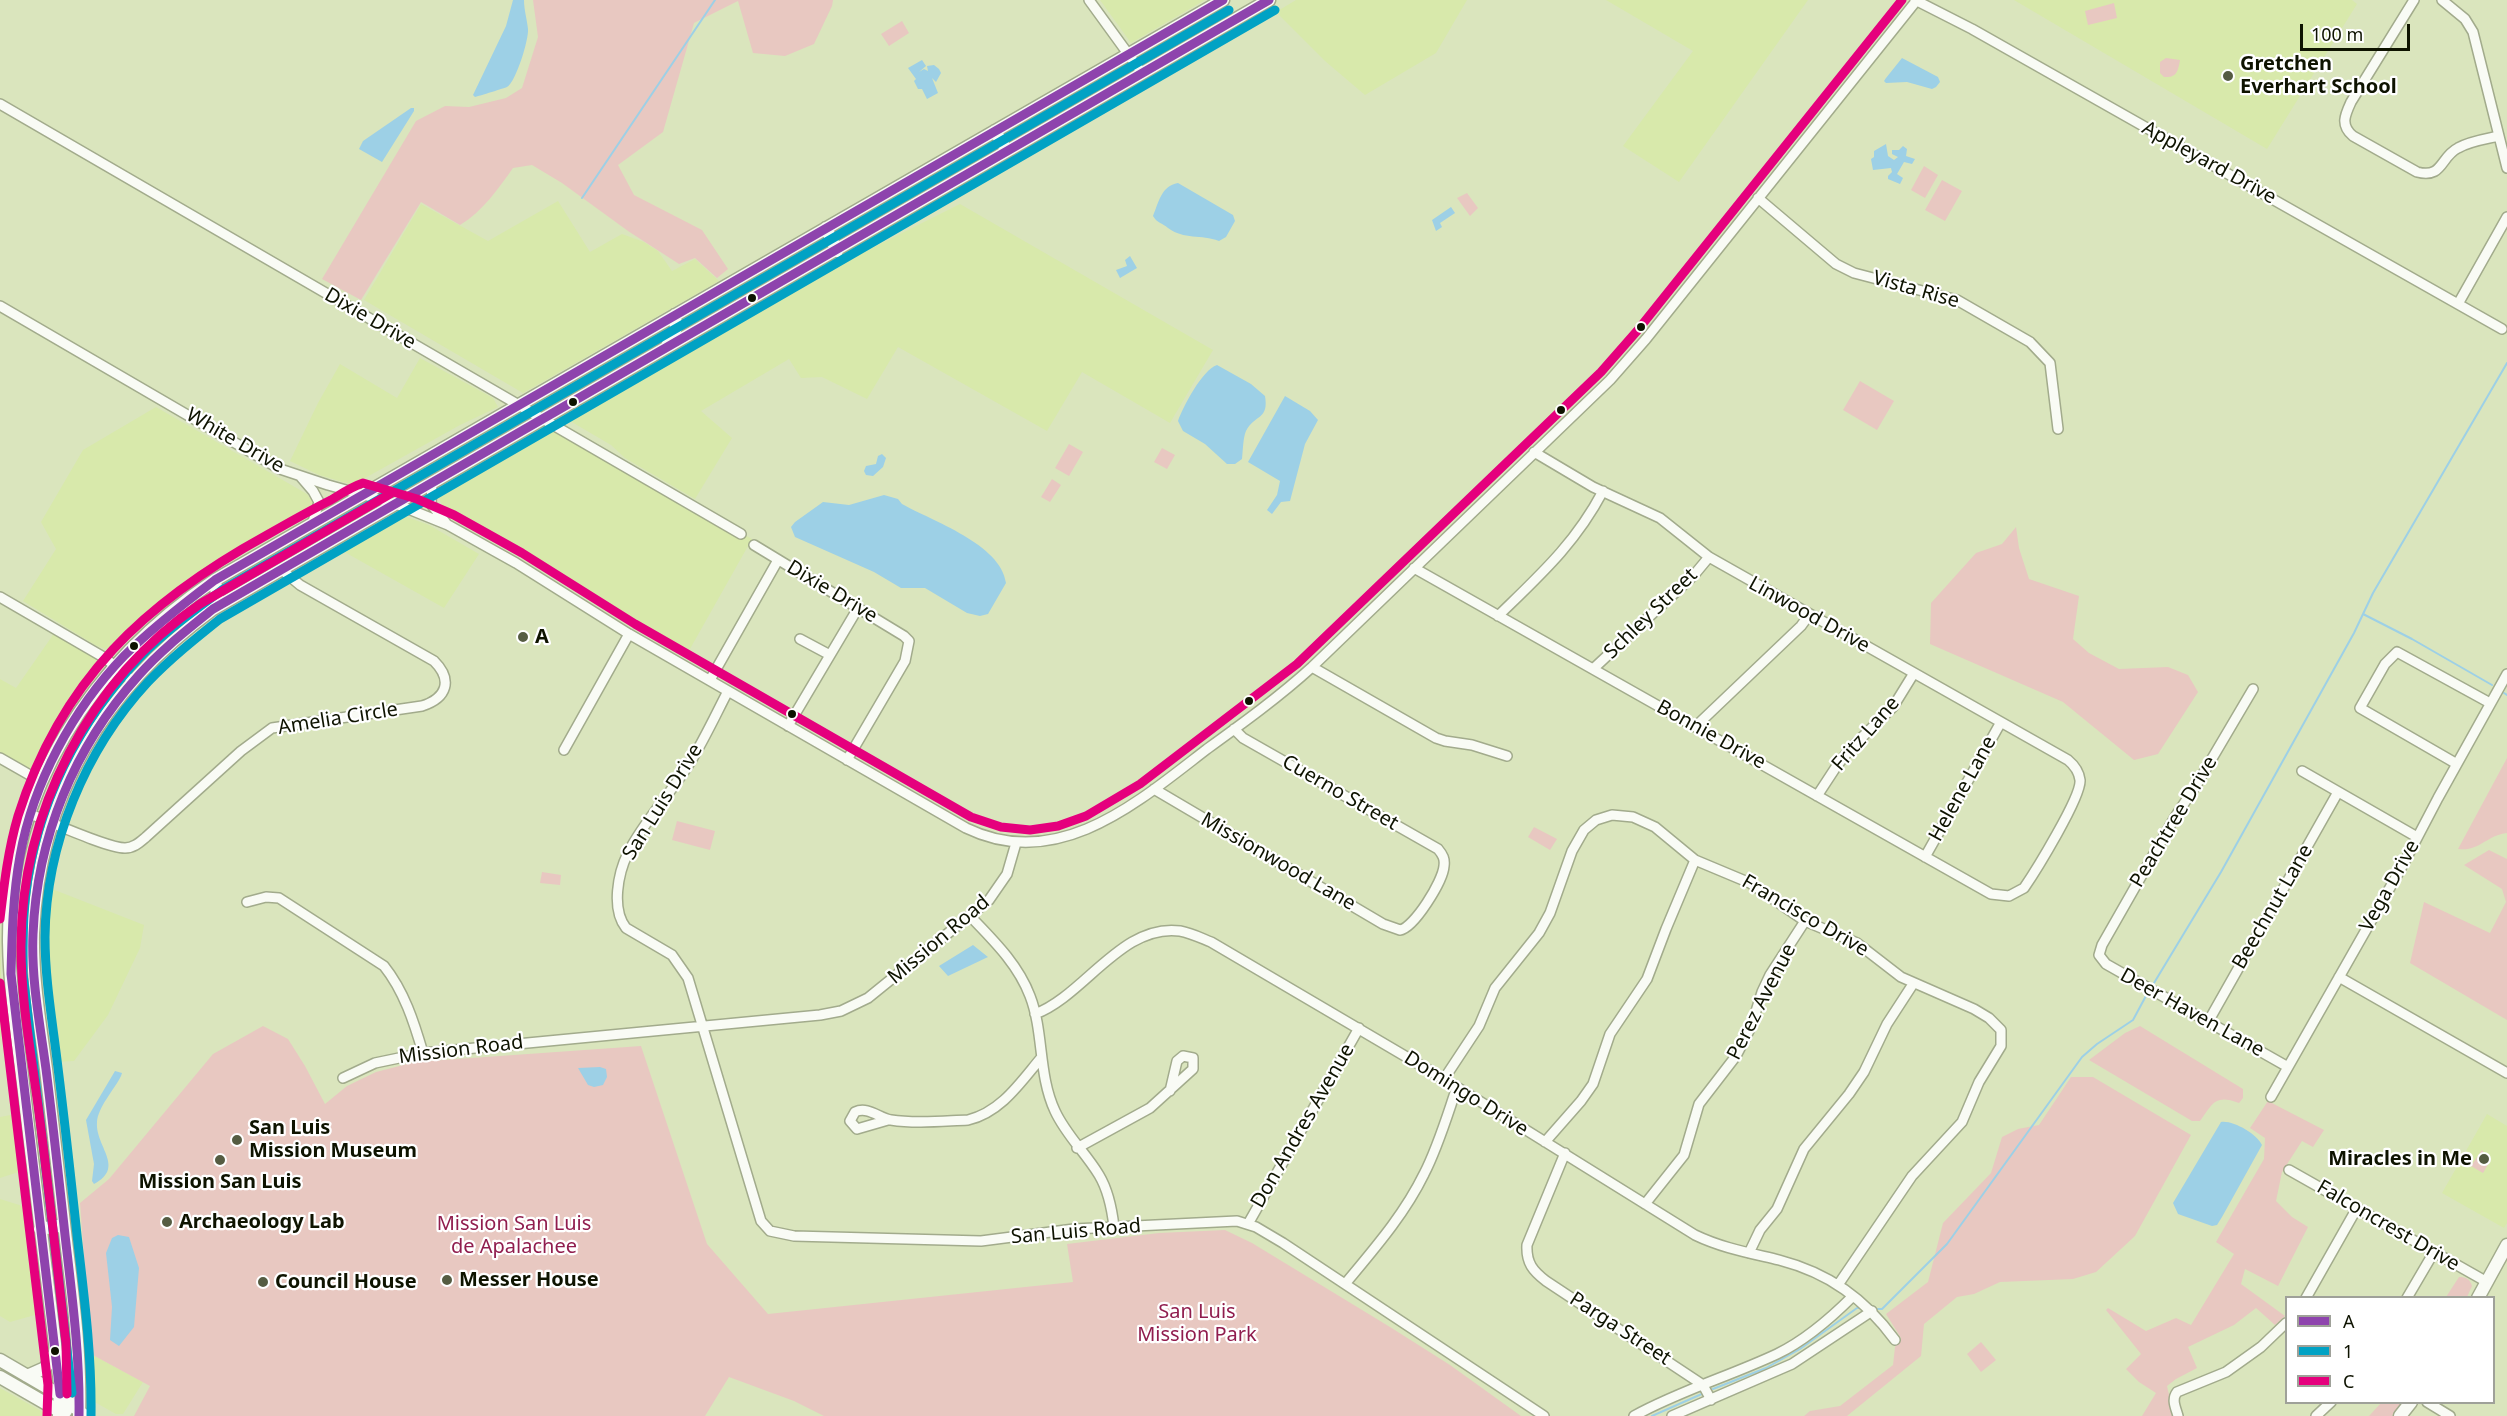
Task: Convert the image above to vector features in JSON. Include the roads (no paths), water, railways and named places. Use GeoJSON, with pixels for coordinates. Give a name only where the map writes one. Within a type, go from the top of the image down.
{"type":"FeatureCollection","features":[{"type":"Feature","properties":{"kind":"main road"},"geometry":{"type":"LineString","coordinates":[[59,1413],[60,1395],[56,1352],[11,974],[11,917],[17,865],[30,814],[42,782],[71,724],[95,688],[168,613],[215,580],[1222,0]]}},
{"type":"Feature","properties":{"kind":"main road"},"geometry":{"type":"LineString","coordinates":[[81,1415],[78,1342],[38,1015],[33,942],[41,865],[52,822],[85,747],[105,715],[132,680],[182,632],[209,612],[1142,73],[1255,3],[1269,0]]}},
{"type":"Feature","properties":{"kind":"main road"},"geometry":{"type":"LineString","coordinates":[[995,131],[1007,151]]}},
{"type":"Feature","properties":{"kind":"main road"},"geometry":{"type":"LineString","coordinates":[[826,228],[837,250]]}},
{"type":"Feature","properties":{"kind":"main road"},"geometry":{"type":"LineString","coordinates":[[667,347],[676,328],[675,315]]}},
{"type":"Feature","properties":{"kind":"main road"},"geometry":{"type":"LineString","coordinates":[[209,612],[218,595],[215,580]]}},
{"type":"Feature","properties":{"kind":"main road"},"geometry":{"type":"LineString","coordinates":[[11,917],[22,922],[33,942]]}},
{"type":"Feature","properties":{"kind":"main road"},"geometry":{"type":"LineString","coordinates":[[16,1016],[38,1015]]}},
{"type":"Feature","properties":{"kind":"main road"},"geometry":{"type":"LineString","coordinates":[[40,1229],[64,1225]]}},
{"type":"Feature","properties":{"kind":"main road"},"geometry":{"type":"LineString","coordinates":[[2479,1296],[2507,1245]]}},
{"type":"Feature","properties":{"kind":"main road"},"geometry":{"type":"LineString","coordinates":[[27,1376],[45,1368],[56,1352]]}},
{"type":"Feature","properties":{"kind":"main road"},"geometry":{"type":"LineString","coordinates":[[0,1360],[60,1395],[81,1415]]}},
{"type":"Feature","properties":{"kind":"main road"},"geometry":{"type":"LineString","coordinates":[[0,1377],[59,1413],[81,1415]]}},
{"type":"Feature","properties":{"kind":"main road"},"geometry":{"type":"LineString","coordinates":[[2400,1416],[2409,1404]]}},
{"type":"Feature","properties":{"kind":"street"},"geometry":{"type":"LineString","coordinates":[[1089,0],[1142,73]]}},
{"type":"Feature","properties":{"kind":"street"},"geometry":{"type":"LineString","coordinates":[[1016,843],[1060,838],[1104,822],[1154,789],[1312,667],[1594,396],[1637,350],[1916,0]]}},
{"type":"Feature","properties":{"kind":"street","name":"Appleyard Drive"},"geometry":{"type":"LineString","coordinates":[[1916,0],[1972,29],[2502,329]]}},
{"type":"Feature","properties":{"kind":"street"},"geometry":{"type":"LineString","coordinates":[[2414,0],[2351,102],[2344,119],[2346,129],[2352,136],[2423,173],[2437,170],[2457,148],[2499,136]]}},
{"type":"Feature","properties":{"kind":"street"},"geometry":{"type":"LineString","coordinates":[[2442,0],[2465,19],[2473,32],[2507,168]]}},
{"type":"Feature","properties":{"kind":"street","name":"Dixie Drive"},"geometry":{"type":"LineString","coordinates":[[0,104],[741,534]]}},
{"type":"Feature","properties":{"kind":"street","name":"Vista Rise"},"geometry":{"type":"LineString","coordinates":[[1758,198],[1836,264],[1854,273],[1957,300],[2030,342],[2050,363],[2058,429]]}},
{"type":"Feature","properties":{"kind":"street"},"geometry":{"type":"LineString","coordinates":[[2458,304],[2507,217]]}},
{"type":"Feature","properties":{"kind":"street","name":"White Drive"},"geometry":{"type":"LineString","coordinates":[[0,306],[284,471],[396,504],[448,525],[516,563],[629,634],[966,828],[1016,843]]}},
{"type":"Feature","properties":{"kind":"street","name":"Linwood Drive"},"geometry":{"type":"LineString","coordinates":[[1534,452],[1603,491],[1660,518],[1709,557],[2068,760],[2078,773],[2080,780],[2076,798],[2031,877],[2021,891],[2009,896]]}},
{"type":"Feature","properties":{"kind":"street"},"geometry":{"type":"LineString","coordinates":[[299,476],[313,491],[319,502],[312,525]]}},
{"type":"Feature","properties":{"kind":"street"},"geometry":{"type":"LineString","coordinates":[[432,483],[431,504],[448,525]]}},
{"type":"Feature","properties":{"kind":"street"},"geometry":{"type":"LineString","coordinates":[[1498,616],[1566,549],[1581,530],[1603,491]]}},
{"type":"Feature","properties":{"kind":"street","name":"Dixie Drive"},"geometry":{"type":"LineString","coordinates":[[754,545],[909,641],[905,661],[847,760]]}},
{"type":"Feature","properties":{"kind":"street","name":"Schley Street"},"geometry":{"type":"LineString","coordinates":[[1593,669],[1694,574],[1709,557]]}},
{"type":"Feature","properties":{"kind":"street"},"geometry":{"type":"LineString","coordinates":[[710,680],[778,560]]}},
{"type":"Feature","properties":{"kind":"street","name":"Bonnie Drive"},"geometry":{"type":"LineString","coordinates":[[1414,568],[1990,894],[2009,896]]}},
{"type":"Feature","properties":{"kind":"street","name":"Amelia Circle"},"geometry":{"type":"LineString","coordinates":[[30,814],[119,848],[131,847],[146,837],[241,750],[272,728],[422,706],[430,704],[442,694],[445,688],[444,674],[434,661],[300,585],[282,570]]}},
{"type":"Feature","properties":{"kind":"street"},"geometry":{"type":"LineString","coordinates":[[0,597],[105,658],[132,680]]}},
{"type":"Feature","properties":{"kind":"street"},"geometry":{"type":"LineString","coordinates":[[788,726],[858,608]]}},
{"type":"Feature","properties":{"kind":"street"},"geometry":{"type":"LineString","coordinates":[[1695,727],[1809,615]]}},
{"type":"Feature","properties":{"kind":"street"},"geometry":{"type":"LineString","coordinates":[[564,750],[629,634]]}},
{"type":"Feature","properties":{"kind":"street"},"geometry":{"type":"LineString","coordinates":[[800,639],[830,655]]}},
{"type":"Feature","properties":{"kind":"street"},"geometry":{"type":"LineString","coordinates":[[2457,764],[2360,708],[2385,664],[2397,652],[2490,704]]}},
{"type":"Feature","properties":{"kind":"street"},"geometry":{"type":"LineString","coordinates":[[1312,667],[1436,738],[1472,745],[1507,756]]}},
{"type":"Feature","properties":{"kind":"street","name":"Fritz Lane"},"geometry":{"type":"LineString","coordinates":[[1817,796],[1850,749],[1893,707],[1914,673]]}},
{"type":"Feature","properties":{"kind":"street","name":"Vega Drive"},"geometry":{"type":"LineString","coordinates":[[2271,1097],[2507,674]]}},
{"type":"Feature","properties":{"kind":"street","name":"Peachtree Drive"},"geometry":{"type":"LineString","coordinates":[[2099,955],[2102,945],[2175,817],[2198,783],[2253,689]]}},
{"type":"Feature","properties":{"kind":"street","name":"San Luis Drive"},"geometry":{"type":"LineString","coordinates":[[703,1026],[684,970],[665,950],[626,928],[619,917],[618,896],[621,870],[628,852],[691,761],[728,691]]}},
{"type":"Feature","properties":{"kind":"street","name":"Helene Lane"},"geometry":{"type":"LineString","coordinates":[[1925,857],[2001,722]]}},
{"type":"Feature","properties":{"kind":"street","name":"Cuerno Street"},"geometry":{"type":"LineString","coordinates":[[1234,729],[1243,738],[1432,845],[1443,854],[1443,872],[1414,922],[1404,929]]}},
{"type":"Feature","properties":{"kind":"street"},"geometry":{"type":"LineString","coordinates":[[0,758],[42,782]]}},
{"type":"Feature","properties":{"kind":"street"},"geometry":{"type":"LineString","coordinates":[[2302,771],[2417,837]]}},
{"type":"Feature","properties":{"kind":"street","name":"Missionwood Lane"},"geometry":{"type":"LineString","coordinates":[[1154,789],[1383,924],[1394,929],[1404,929]]}},
{"type":"Feature","properties":{"kind":"street","name":"Beechnut Lane"},"geometry":{"type":"LineString","coordinates":[[2208,1022],[2338,792]]}},
{"type":"Feature","properties":{"kind":"street","name":"Francisco Drive"},"geometry":{"type":"LineString","coordinates":[[1444,1078],[1479,1026],[1495,988],[1539,933],[1550,913],[1578,839],[1590,824],[1605,816],[1621,815],[1644,821],[1665,834],[1695,860],[1750,883],[1805,921],[1857,943],[1889,969],[1913,984],[1974,1009],[1989,1018],[2001,1030],[2001,1046],[1978,1082],[1962,1122],[1912,1176],[1838,1286]]}},
{"type":"Feature","properties":{"kind":"street","name":"Mission Road"},"geometry":{"type":"LineString","coordinates":[[343,1078],[375,1063],[423,1053],[820,1015],[856,1005],[889,984],[989,900],[1002,884],[1016,843]]}},
{"type":"Feature","properties":{"kind":"street"},"geometry":{"type":"LineString","coordinates":[[1545,1142],[1593,1084],[1610,1034],[1647,979],[1695,860]]}},
{"type":"Feature","properties":{"kind":"street"},"geometry":{"type":"LineString","coordinates":[[247,902],[266,897],[279,898],[384,966],[396,981],[404,998],[423,1053]]}},
{"type":"Feature","properties":{"kind":"street"},"geometry":{"type":"LineString","coordinates":[[970,916],[1018,971],[1030,996],[1053,1109],[1077,1148],[1101,1180],[1114,1227]]}},
{"type":"Feature","properties":{"kind":"street","name":"Perez Avenue"},"geometry":{"type":"LineString","coordinates":[[1645,1204],[1684,1155],[1699,1104],[1736,1056],[1751,1027],[1770,975],[1805,921]]}},
{"type":"Feature","properties":{"kind":"street","name":"Domingo Drive"},"geometry":{"type":"LineString","coordinates":[[1035,1014],[1050,1009],[1131,943],[1155,933],[1181,931],[1211,942],[1444,1078],[1695,1235],[1713,1244],[1806,1269],[1838,1286],[1872,1311],[1895,1340]]}},
{"type":"Feature","properties":{"kind":"street","name":"Deer Haven Lane"},"geometry":{"type":"LineString","coordinates":[[2099,955],[2106,964],[2288,1067]]}},
{"type":"Feature","properties":{"kind":"street"},"geometry":{"type":"LineString","coordinates":[[2339,977],[2507,1073]]}},
{"type":"Feature","properties":{"kind":"street"},"geometry":{"type":"LineString","coordinates":[[1749,1253],[1760,1230],[1777,1209],[1804,1149],[1864,1072],[1887,1024],[1913,984]]}},
{"type":"Feature","properties":{"kind":"street","name":"San Luis Road"},"geometry":{"type":"LineString","coordinates":[[703,1026],[760,1221],[775,1234],[981,1240],[1114,1227],[1231,1220],[1248,1224],[1282,1243],[1544,1416]]}},
{"type":"Feature","properties":{"kind":"street","name":"Don Andres Avenue"},"geometry":{"type":"LineString","coordinates":[[1248,1224],[1359,1028]]}},
{"type":"Feature","properties":{"kind":"street"},"geometry":{"type":"LineString","coordinates":[[888,1120],[936,1121],[978,1118],[999,1105],[1041,1058]]}},
{"type":"Feature","properties":{"kind":"street"},"geometry":{"type":"LineString","coordinates":[[1345,1284],[1385,1236],[1414,1194],[1434,1151],[1457,1087]]}},
{"type":"Feature","properties":{"kind":"street"},"geometry":{"type":"LineString","coordinates":[[1077,1148],[1150,1108],[1170,1092]]}},
{"type":"Feature","properties":{"kind":"street","name":"Parga Street"},"geometry":{"type":"LineString","coordinates":[[1565,1153],[1527,1245],[1527,1260],[1530,1267],[1546,1281],[1703,1384]]}},
{"type":"Feature","properties":{"kind":"street","name":"Falconcrest Drive"},"geometry":{"type":"LineString","coordinates":[[2289,1170],[2487,1282]]}},
{"type":"Feature","properties":{"kind":"street"},"geometry":{"type":"LineString","coordinates":[[2307,1296],[2357,1208]]}},
{"type":"Feature","properties":{"kind":"street"},"geometry":{"type":"LineString","coordinates":[[2408,1296],[2434,1252]]}},
{"type":"Feature","properties":{"kind":"street"},"geometry":{"type":"LineString","coordinates":[[1634,1416],[1787,1348],[1824,1322],[1853,1296]]}},
{"type":"Feature","properties":{"kind":"street"},"geometry":{"type":"LineString","coordinates":[[1672,1416],[1792,1364],[1872,1311]]}},
{"type":"Feature","properties":{"kind":"street"},"geometry":{"type":"LineString","coordinates":[[2178,1416],[2174,1402],[2175,1394],[2226,1372],[2245,1360],[2285,1324]]}},
{"type":"Feature","properties":{"kind":"street"},"geometry":{"type":"LineString","coordinates":[[1703,1384],[1711,1400]]}},
{"type":"Feature","properties":{"kind":"street"},"geometry":{"type":"LineString","coordinates":[[2316,1416],[2329,1404]]}},
{"type":"Feature","properties":{"kind":"street"},"geometry":{"type":"LineString","coordinates":[[2430,1404],[2450,1416]]}},
{"type":"Feature","properties":{"kind":"water"},"geometry":{"type":"Polygon","coordinates":[[[513,0],[524,0],[528,29],[518,69],[507,87],[475,97],[473,95],[506,26],[513,0]]]}},
{"type":"Feature","properties":{"kind":"water"},"geometry":{"type":"Polygon","coordinates":[[[1902,58],[1938,77],[1940,82],[1932,89],[1907,82],[1886,83],[1884,81],[1902,58]]]}},
{"type":"Feature","properties":{"kind":"water"},"geometry":{"type":"Polygon","coordinates":[[[922,60],[926,66],[919,72],[924,69],[928,71],[927,66],[934,65],[941,73],[936,82],[932,78],[938,93],[927,99],[922,89],[918,89],[914,81],[916,79],[908,68],[922,60]]]}},
{"type":"Feature","properties":{"kind":"water"},"geometry":{"type":"Polygon","coordinates":[[[414,108],[414,111],[382,162],[359,149],[363,141],[414,108]]]}},
{"type":"Feature","properties":{"kind":"water"},"geometry":{"type":"Polygon","coordinates":[[[1886,144],[1888,156],[1894,160],[1898,157],[1892,154],[1892,150],[1899,150],[1903,146],[1907,149],[1906,156],[1915,159],[1912,164],[1904,162],[1897,174],[1903,178],[1900,184],[1888,179],[1892,172],[1891,168],[1873,170],[1871,159],[1874,157],[1874,151],[1886,144]]]}},
{"type":"Feature","properties":{"kind":"water"},"geometry":{"type":"Polygon","coordinates":[[[1178,183],[1233,215],[1235,221],[1226,237],[1219,241],[1186,236],[1158,222],[1153,216],[1159,200],[1168,187],[1178,183]]]}},
{"type":"Feature","properties":{"kind":"water"},"geometry":{"type":"Polygon","coordinates":[[[1451,207],[1455,213],[1440,223],[1442,227],[1436,231],[1432,220],[1451,207]]]}},
{"type":"Feature","properties":{"kind":"water"},"geometry":{"type":"Polygon","coordinates":[[[1130,256],[1137,268],[1120,278],[1116,270],[1127,266],[1125,260],[1130,256]]]}},
{"type":"Feature","properties":{"kind":"water"},"geometry":{"type":"Polygon","coordinates":[[[1217,365],[1251,384],[1265,396],[1265,409],[1246,431],[1242,459],[1235,464],[1227,464],[1205,444],[1183,431],[1178,421],[1199,381],[1217,365]]]}},
{"type":"Feature","properties":{"kind":"water"},"geometry":{"type":"Polygon","coordinates":[[[1285,396],[1310,411],[1318,420],[1305,444],[1290,501],[1281,502],[1272,514],[1267,510],[1277,495],[1280,481],[1248,462],[1285,396]]]}},
{"type":"Feature","properties":{"kind":"water"},"geometry":{"type":"Polygon","coordinates":[[[882,454],[886,458],[883,467],[873,476],[866,475],[864,471],[866,466],[876,464],[878,456],[882,454]]]}},
{"type":"Feature","properties":{"kind":"water"},"geometry":{"type":"Polygon","coordinates":[[[884,495],[898,499],[902,504],[963,535],[992,557],[1001,569],[1006,583],[988,614],[980,616],[967,613],[925,588],[901,588],[874,572],[795,537],[791,527],[795,522],[823,502],[849,505],[884,495]]]}},
{"type":"Feature","properties":{"kind":"water"},"geometry":{"type":"Polygon","coordinates":[[[973,945],[988,957],[948,976],[939,966],[973,945]]]}},
{"type":"Feature","properties":{"kind":"water"},"geometry":{"type":"Polygon","coordinates":[[[578,1068],[606,1069],[607,1077],[603,1085],[594,1087],[588,1085],[578,1068]]]}},
{"type":"Feature","properties":{"kind":"water"},"geometry":{"type":"Polygon","coordinates":[[[115,1071],[122,1073],[121,1076],[103,1105],[97,1122],[100,1140],[107,1156],[108,1171],[94,1184],[92,1181],[94,1164],[86,1120],[115,1071]]]}},
{"type":"Feature","properties":{"kind":"water"},"geometry":{"type":"Polygon","coordinates":[[[2221,1122],[2232,1123],[2244,1129],[2255,1136],[2262,1145],[2222,1217],[2217,1225],[2212,1226],[2178,1214],[2173,1203],[2221,1122]]]}},
{"type":"Feature","properties":{"kind":"water"},"geometry":{"type":"Polygon","coordinates":[[[118,1235],[129,1237],[139,1268],[134,1327],[119,1346],[110,1340],[112,1307],[106,1253],[112,1238],[118,1235]]]}},
{"type":"Feature","properties":{"kind":"waterway"},"geometry":{"type":"LineString","coordinates":[[582,198],[715,0]]}},
{"type":"Feature","properties":{"kind":"waterway"},"geometry":{"type":"LineString","coordinates":[[2154,983],[2221,872],[2354,633],[2373,593],[2507,363]]}},
{"type":"Feature","properties":{"kind":"waterway"},"geometry":{"type":"LineString","coordinates":[[2363,614],[2492,685]]}},
{"type":"Feature","properties":{"kind":"waterway"},"geometry":{"type":"LineString","coordinates":[[1878,1309],[1882,1309],[1947,1244],[2082,1057],[2133,1020],[2147,994]]}},
{"type":"Feature","properties":{"kind":"waterway"},"geometry":{"type":"LineString","coordinates":[[1713,1389],[1766,1368],[1800,1349],[1857,1308],[1861,1308]]}},
{"type":"Feature","properties":{"kind":"waterway"},"geometry":{"type":"LineString","coordinates":[[1652,1416],[1704,1393]]}},
{"type":"Feature","properties":{"kind":"place","name":"Gretchen Everhart School"},"geometry":{"type":"Point","coordinates":[2228,76]}},
{"type":"Feature","properties":{"kind":"place","name":"A"},"geometry":{"type":"Point","coordinates":[523,637]}},
{"type":"Feature","properties":{"kind":"place","name":"San Luis Mission Museum"},"geometry":{"type":"Point","coordinates":[237,1140]}},
{"type":"Feature","properties":{"kind":"place","name":"Miracles in Me"},"geometry":{"type":"Point","coordinates":[2484,1159]}},
{"type":"Feature","properties":{"kind":"place","name":"Mission San Luis"},"geometry":{"type":"Point","coordinates":[220,1160]}},
{"type":"Feature","properties":{"kind":"place","name":"Archaeology Lab"},"geometry":{"type":"Point","coordinates":[167,1222]}},
{"type":"Feature","properties":{"kind":"place","name":"Messer House"},"geometry":{"type":"Point","coordinates":[447,1280]}},
{"type":"Feature","properties":{"kind":"place","name":"Council House"},"geometry":{"type":"Point","coordinates":[263,1282]}},
{"type":"Feature","properties":{"kind":"park label","name":"Mission San Luis de Apalachee"},"geometry":{"type":"Point","coordinates":[514,1236]}},
{"type":"Feature","properties":{"kind":"park label","name":"San Luis Mission Park"},"geometry":{"type":"Point","coordinates":[1197,1324]}}]}
